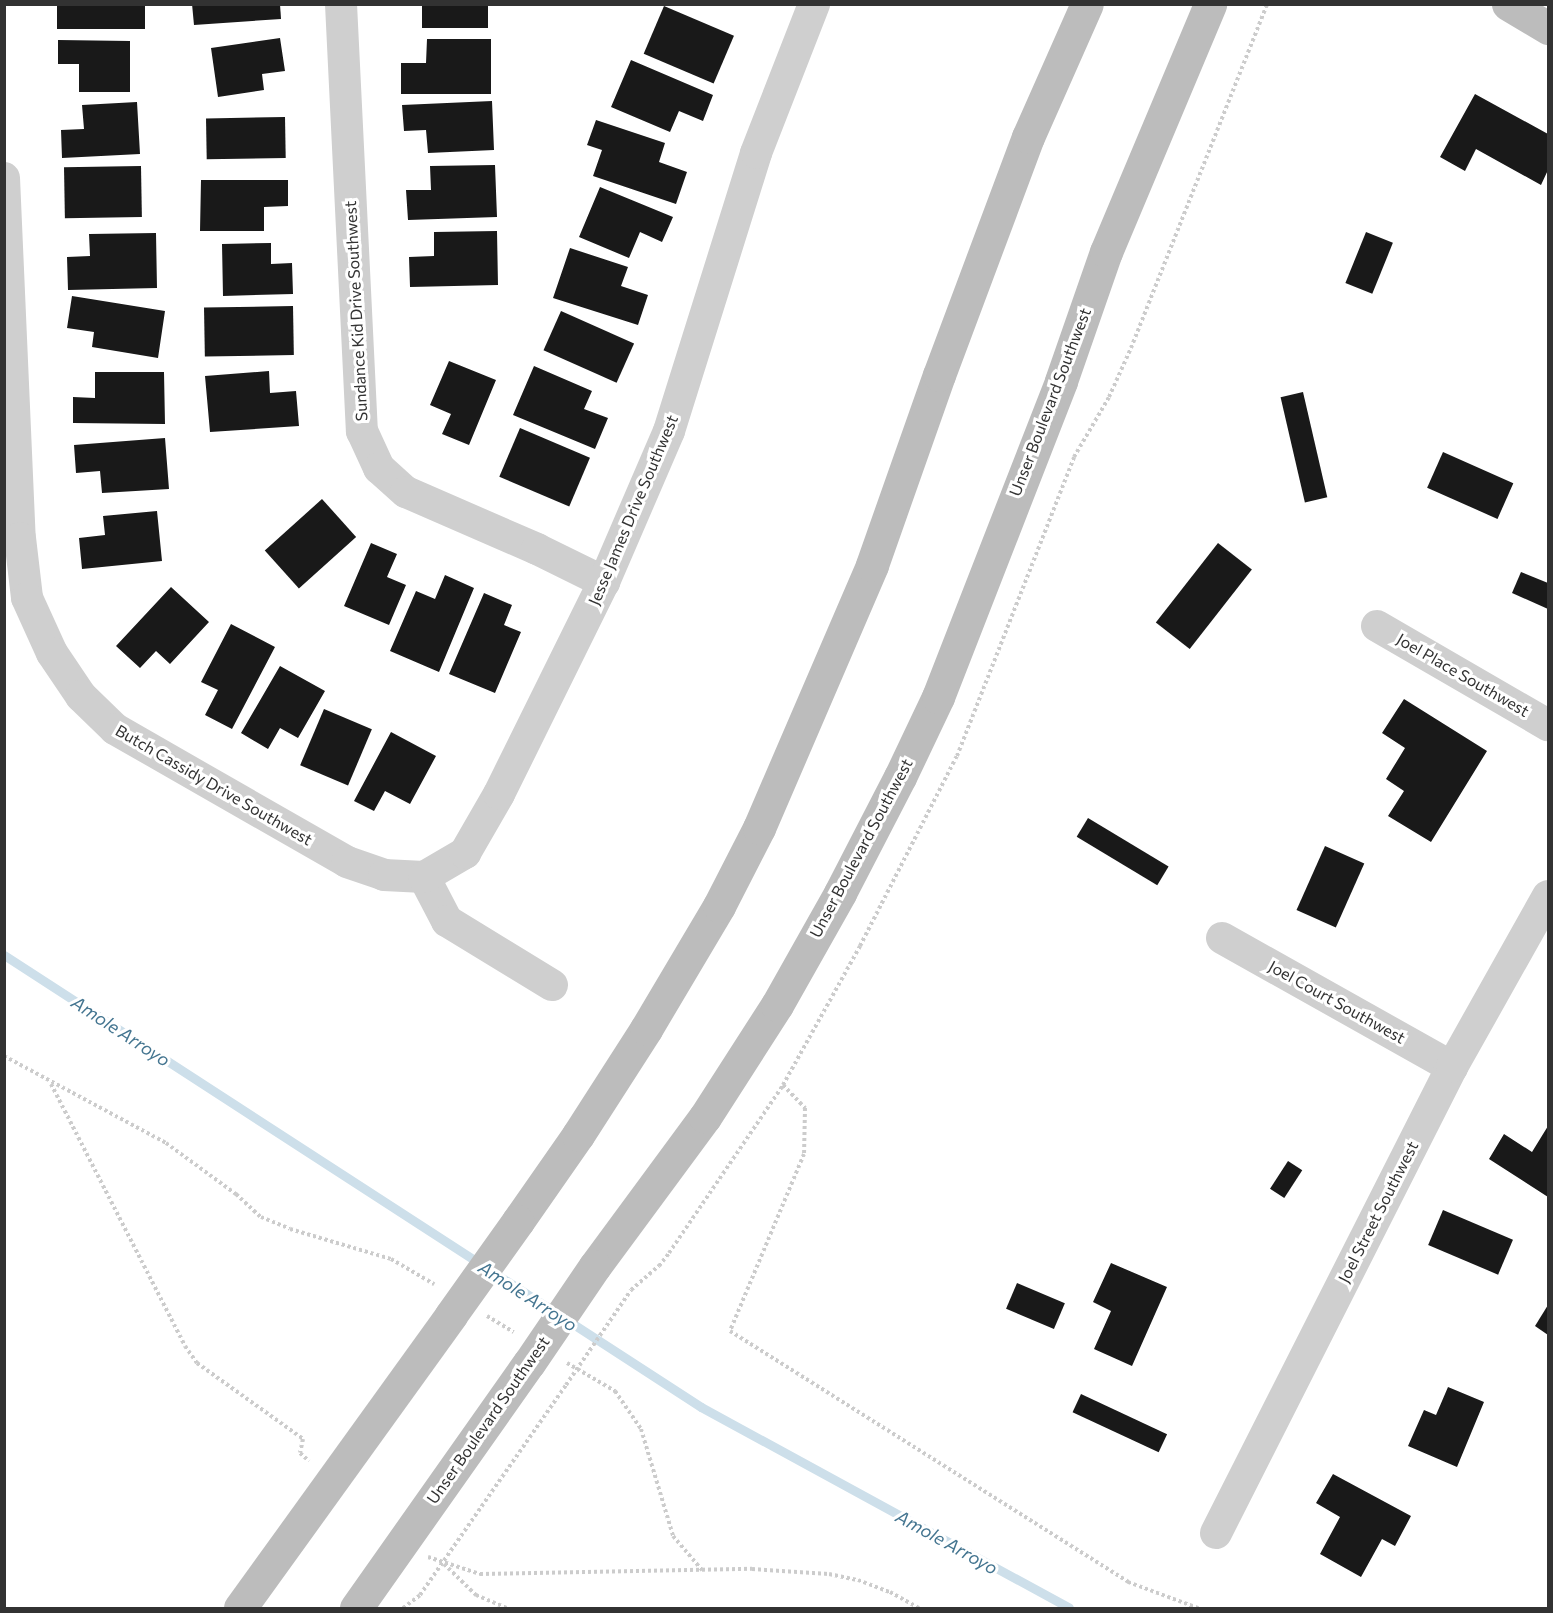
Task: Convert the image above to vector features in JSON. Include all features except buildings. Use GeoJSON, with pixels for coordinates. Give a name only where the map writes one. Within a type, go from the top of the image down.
{"type":"FeatureCollection","features":[{"type":"Feature","properties":{"kind":"main road"},"geometry":{"type":"LineString","coordinates":[[240,1608],[578,1135],[646,1029],[719,906],[759,828],[872,565],[939,375],[1028,137],[1087,4]]}},
{"type":"Feature","properties":{"kind":"main road","name":"Unser Boulevard Southwest"},"geometry":{"type":"LineString","coordinates":[[356,1608],[400,1546],[526,1350],[595,1266],[698,1126],[777,1005],[840,893],[938,697],[1061,381],[1106,252],[1210,4]]}},
{"type":"Feature","properties":{"kind":"main road"},"geometry":{"type":"LineString","coordinates":[[1508,4],[1548,28]]}},
{"type":"Feature","properties":{"kind":"street","name":"Sundance Kid Drive Southwest"},"geometry":{"type":"LineString","coordinates":[[341,4],[362,431],[380,468],[406,492],[537,549],[604,582]]}},
{"type":"Feature","properties":{"kind":"street","name":"Jesse James Drive Southwest"},"geometry":{"type":"LineString","coordinates":[[424,877],[465,852],[499,794],[604,582],[669,431],[756,153],[814,4]]}},
{"type":"Feature","properties":{"kind":"street","name":"Butch Cassidy Drive Southwest"},"geometry":{"type":"LineString","coordinates":[[4,178],[20,538],[27,598],[52,653],[81,696],[114,729],[347,862],[384,875],[424,877]]}},
{"type":"Feature","properties":{"kind":"street","name":"Joel Place Southwest"},"geometry":{"type":"LineString","coordinates":[[1377,626],[1548,725]]}},
{"type":"Feature","properties":{"kind":"street"},"geometry":{"type":"LineString","coordinates":[[424,877],[447,921],[552,985]]}},
{"type":"Feature","properties":{"kind":"street","name":"Joel Street Southwest"},"geometry":{"type":"LineString","coordinates":[[1216,1533],[1452,1067],[1548,896]]}},
{"type":"Feature","properties":{"kind":"street","name":"Joel Court Southwest"},"geometry":{"type":"LineString","coordinates":[[1222,938],[1452,1067]]}},
{"type":"Feature","properties":{"kind":"path"},"geometry":{"type":"LineString","coordinates":[[4,1056],[50,1083],[107,1110],[166,1143],[236,1194],[261,1217],[290,1229],[391,1259],[526,1350]]}},
{"type":"Feature","properties":{"kind":"path"},"geometry":{"type":"LineString","coordinates":[[50,1083],[197,1363],[303,1439],[300,1453],[331,1481]]}},
{"type":"Feature","properties":{"kind":"path"},"geometry":{"type":"LineString","coordinates":[[783,1085],[805,1108],[804,1154],[730,1331],[1128,1582],[1198,1608]]}},
{"type":"Feature","properties":{"kind":"path"},"geometry":{"type":"LineString","coordinates":[[404,1608],[420,1595],[631,1290]]}},
{"type":"Feature","properties":{"kind":"path"},"geometry":{"type":"LineString","coordinates":[[564,1361],[615,1391],[640,1429],[673,1536],[702,1570]]}},
{"type":"Feature","properties":{"kind":"path"},"geometry":{"type":"LineString","coordinates":[[400,1546],[442,1563],[480,1574],[752,1569],[829,1574],[858,1580],[890,1592],[919,1608]]}},
{"type":"Feature","properties":{"kind":"path"},"geometry":{"type":"LineString","coordinates":[[442,1563],[476,1595],[506,1608]]}},
{"type":"Feature","properties":{"kind":"waterway","name":"Amole Arroyo"},"geometry":{"type":"LineString","coordinates":[[4,955],[701,1407],[1069,1608]]}}]}
